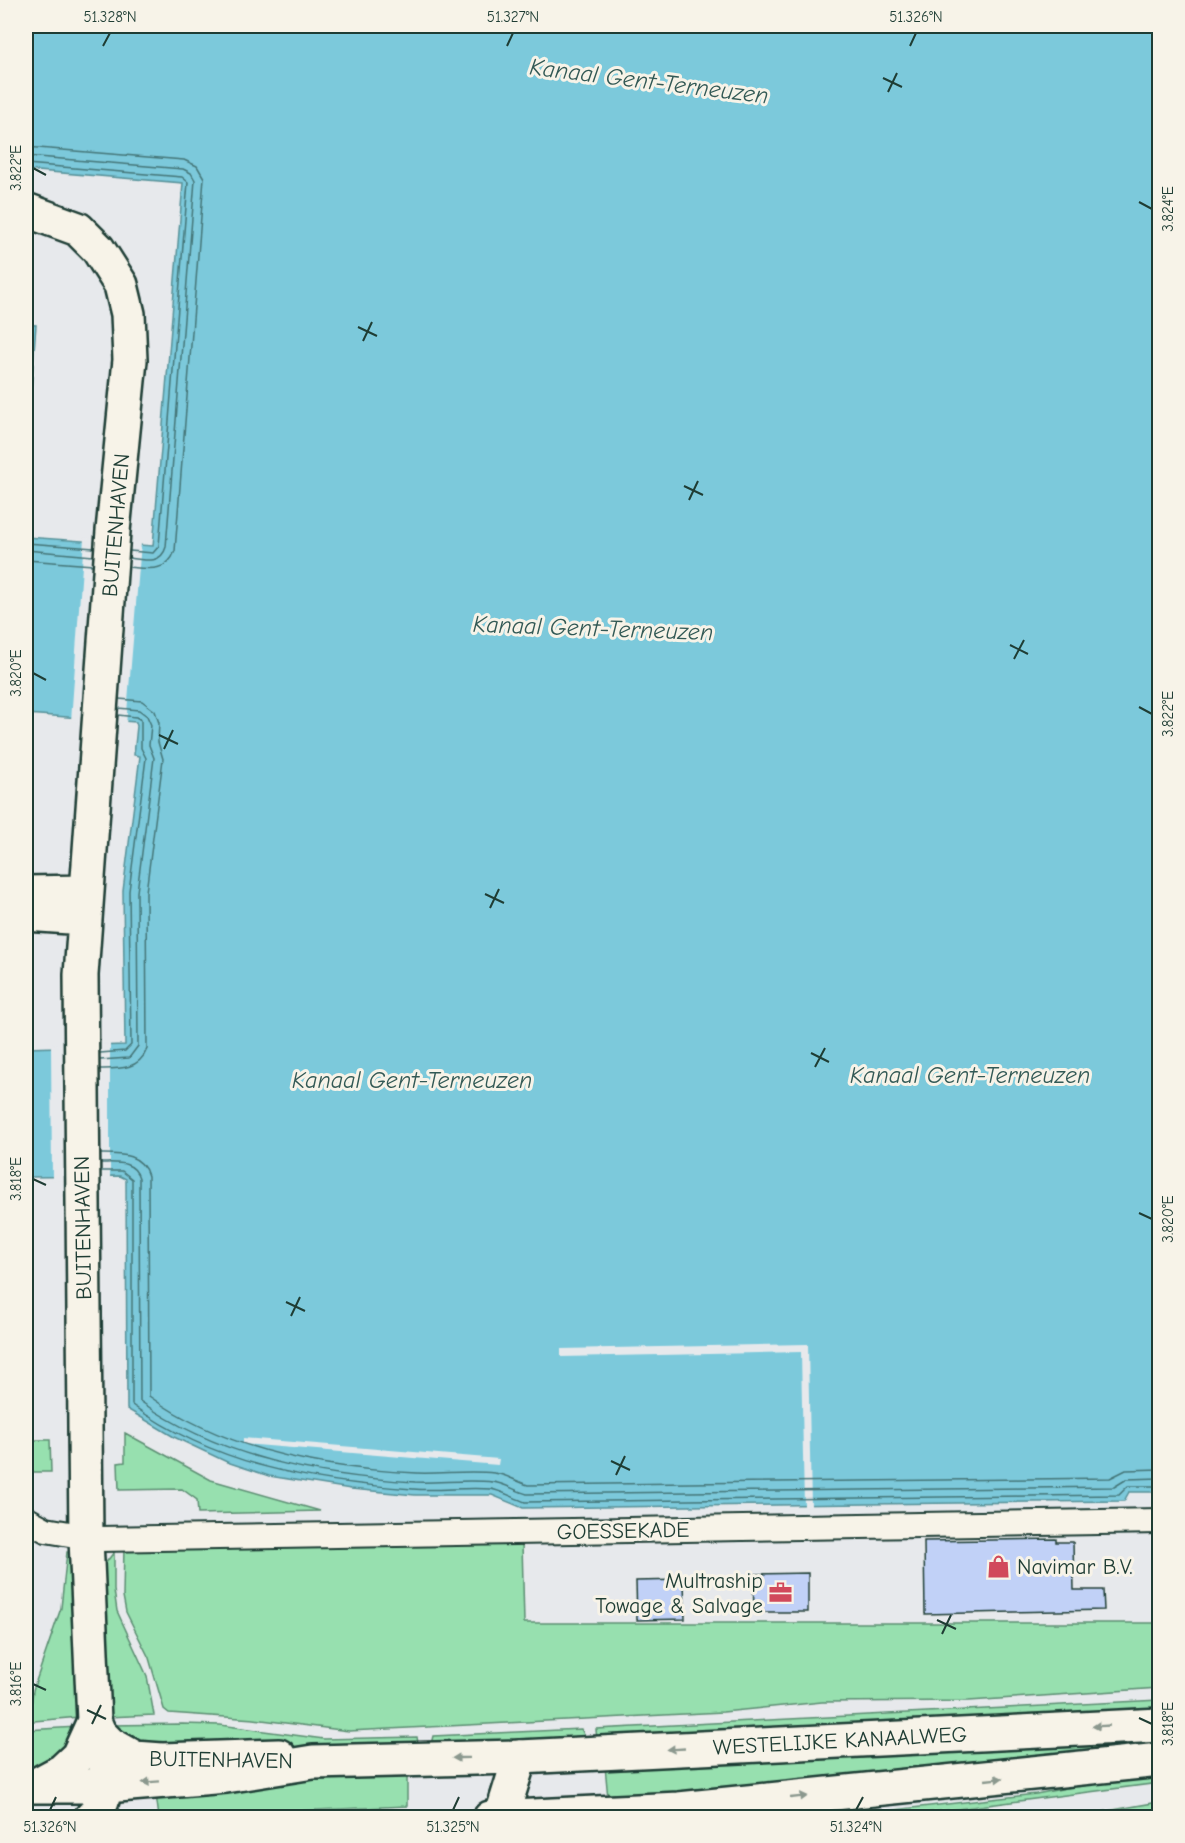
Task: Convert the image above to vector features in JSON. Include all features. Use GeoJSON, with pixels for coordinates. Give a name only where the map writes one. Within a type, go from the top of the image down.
{"type":"FeatureCollection","features":[{"type":"Feature","properties":{"kind":"main road","name":"BUITENHAVEN"},"geometry":{"type":"LineString","coordinates":[[26,210],[78,229],[98,249],[121,285],[128,314],[130,360],[113,531],[85,905],[80,1042],[86,1539],[97,1728],[106,1785],[101,1804],[91,1818]]}},
{"type":"Feature","properties":{"kind":"main road"},"geometry":{"type":"LineString","coordinates":[[26,893],[85,905]]}},
{"type":"Feature","properties":{"kind":"main road"},"geometry":{"type":"LineString","coordinates":[[26,914],[85,905]]}},
{"type":"Feature","properties":{"kind":"main road","name":"WESTELIJKE KANAALWEG"},"geometry":{"type":"LineString","coordinates":[[520,1757],[1160,1725]]}},
{"type":"Feature","properties":{"kind":"main road","name":"BUITENHAVEN"},"geometry":{"type":"LineString","coordinates":[[97,1728],[110,1744],[135,1758],[162,1760],[281,1756],[313,1762]]}},
{"type":"Feature","properties":{"kind":"main road","name":"BUITENHAVEN"},"geometry":{"type":"LineString","coordinates":[[31,1785],[62,1771],[78,1756],[97,1728]]}},
{"type":"Feature","properties":{"kind":"main road","name":"BUITENHAVEN"},"geometry":{"type":"LineString","coordinates":[[31,1785],[106,1785],[226,1776],[313,1762],[520,1757]]}},
{"type":"Feature","properties":{"kind":"main road"},"geometry":{"type":"LineString","coordinates":[[501,1817],[520,1757]]}},
{"type":"Feature","properties":{"kind":"main road"},"geometry":{"type":"LineString","coordinates":[[520,1757],[534,1817]]}},
{"type":"Feature","properties":{"kind":"main road"},"geometry":{"type":"LineString","coordinates":[[490,1818],[679,1809],[1160,1760]]}},
{"type":"Feature","properties":{"kind":"street"},"geometry":{"type":"LineString","coordinates":[[26,1519],[46,1530],[86,1539]]}},
{"type":"Feature","properties":{"kind":"street","name":"GOESSEKADE"},"geometry":{"type":"LineString","coordinates":[[86,1539],[1160,1521]]}},
{"type":"Feature","properties":{"kind":"green space"},"geometry":{"type":"Polygon","coordinates":[[[125,1433],[211,1480],[320,1511],[198,1514],[197,1500],[182,1489],[119,1490],[118,1463],[125,1462],[125,1433]]]}},
{"type":"Feature","properties":{"kind":"green space"},"geometry":{"type":"Polygon","coordinates":[[[26,1440],[50,1440],[51,1472],[26,1472],[26,1440]]]}},
{"type":"Feature","properties":{"kind":"green space"},"geometry":{"type":"Polygon","coordinates":[[[522,1543],[524,1623],[1159,1623],[1159,1688],[969,1701],[822,1702],[723,1712],[349,1731],[254,1719],[169,1713],[164,1709],[149,1658],[126,1612],[123,1596],[124,1547],[522,1543]]]}},
{"type":"Feature","properties":{"kind":"green space"},"geometry":{"type":"Polygon","coordinates":[[[67,1552],[73,1552],[79,1717],[34,1721],[30,1717],[33,1690],[61,1608],[67,1552]]]}},
{"type":"Feature","properties":{"kind":"green space"},"geometry":{"type":"Polygon","coordinates":[[[114,1552],[114,1590],[117,1611],[147,1676],[154,1715],[107,1717],[99,1577],[114,1552]]]}},
{"type":"Feature","properties":{"kind":"green space"},"geometry":{"type":"Polygon","coordinates":[[[1159,1700],[1159,1713],[597,1742],[596,1729],[1159,1700]]]}},
{"type":"Feature","properties":{"kind":"green space"},"geometry":{"type":"Polygon","coordinates":[[[112,1725],[220,1725],[324,1739],[417,1737],[419,1749],[240,1747],[139,1750],[112,1725]]]}},
{"type":"Feature","properties":{"kind":"green space"},"geometry":{"type":"Polygon","coordinates":[[[77,1727],[72,1746],[40,1767],[26,1769],[26,1730],[77,1727]]]}},
{"type":"Feature","properties":{"kind":"green space"},"geometry":{"type":"Polygon","coordinates":[[[581,1729],[588,1742],[430,1748],[433,1736],[581,1729]]]}},
{"type":"Feature","properties":{"kind":"green space"},"geometry":{"type":"Polygon","coordinates":[[[1118,1740],[1118,1749],[851,1782],[608,1798],[605,1766],[1118,1740]]]}},
{"type":"Feature","properties":{"kind":"green space"},"geometry":{"type":"Polygon","coordinates":[[[1159,1770],[1159,1783],[894,1817],[823,1818],[1036,1794],[1159,1770]]]}},
{"type":"Feature","properties":{"kind":"green space"},"geometry":{"type":"Polygon","coordinates":[[[407,1776],[407,1806],[159,1817],[155,1787],[407,1776]]]}},
{"type":"Feature","properties":{"kind":"green space"},"geometry":{"type":"Polygon","coordinates":[[[1159,1802],[1159,1817],[1073,1817],[1159,1802]]]}},
{"type":"Feature","properties":{"kind":"water","name":"Kanaal Gent-Terneuzen"},"geometry":{"type":"Polygon","coordinates":[[[26,26],[1159,26],[1159,1492],[1129,1492],[1124,1501],[523,1508],[492,1495],[415,1495],[351,1489],[269,1476],[227,1462],[174,1437],[127,1409],[126,1179],[120,1176],[26,1177],[26,1048],[125,1045],[123,891],[140,756],[134,755],[137,726],[136,722],[26,714],[26,537],[153,546],[183,183],[26,170],[26,26]]]}},
{"type":"Feature","properties":{"kind":"water"},"geometry":{"type":"Polygon","coordinates":[[[26,324],[36,325],[26,455],[26,324]]]}},
{"type":"Feature","properties":{"kind":"pier"},"geometry":{"type":"Polygon","coordinates":[[[84,538],[141,543],[126,725],[71,721],[84,538]]]}},
{"type":"Feature","properties":{"kind":"pier"},"geometry":{"type":"Polygon","coordinates":[[[110,1044],[110,1180],[52,1180],[51,1045],[110,1044]]]}},
{"type":"Feature","properties":{"kind":"pier"},"geometry":{"type":"Polygon","coordinates":[[[808,1344],[811,1507],[804,1507],[801,1352],[561,1357],[561,1349],[808,1344]]]}},
{"type":"Feature","properties":{"kind":"pier"},"geometry":{"type":"Polygon","coordinates":[[[243,1438],[499,1459],[498,1465],[243,1444],[243,1438]]]}},
{"type":"Feature","properties":{"kind":"building","name":"Navimar B.V."},"geometry":{"type":"Polygon","coordinates":[[[1056,1539],[1056,1542],[1073,1542],[1074,1590],[1103,1590],[1104,1610],[925,1614],[924,1541],[1056,1539]]]}},
{"type":"Feature","properties":{"kind":"building"},"geometry":{"type":"Polygon","coordinates":[[[808,1573],[808,1612],[754,1612],[753,1574],[808,1573]]]}},
{"type":"Feature","properties":{"kind":"building"},"geometry":{"type":"Polygon","coordinates":[[[684,1580],[685,1619],[637,1620],[636,1581],[684,1580]]]}},
{"type":"Feature","properties":{"kind":"place","name":"Navimar B.V."},"geometry":{"type":"Point","coordinates":[999,1566]}},
{"type":"Feature","properties":{"kind":"place","name":"Multraship Towage & Salvage"},"geometry":{"type":"Point","coordinates":[781,1593]}}]}
